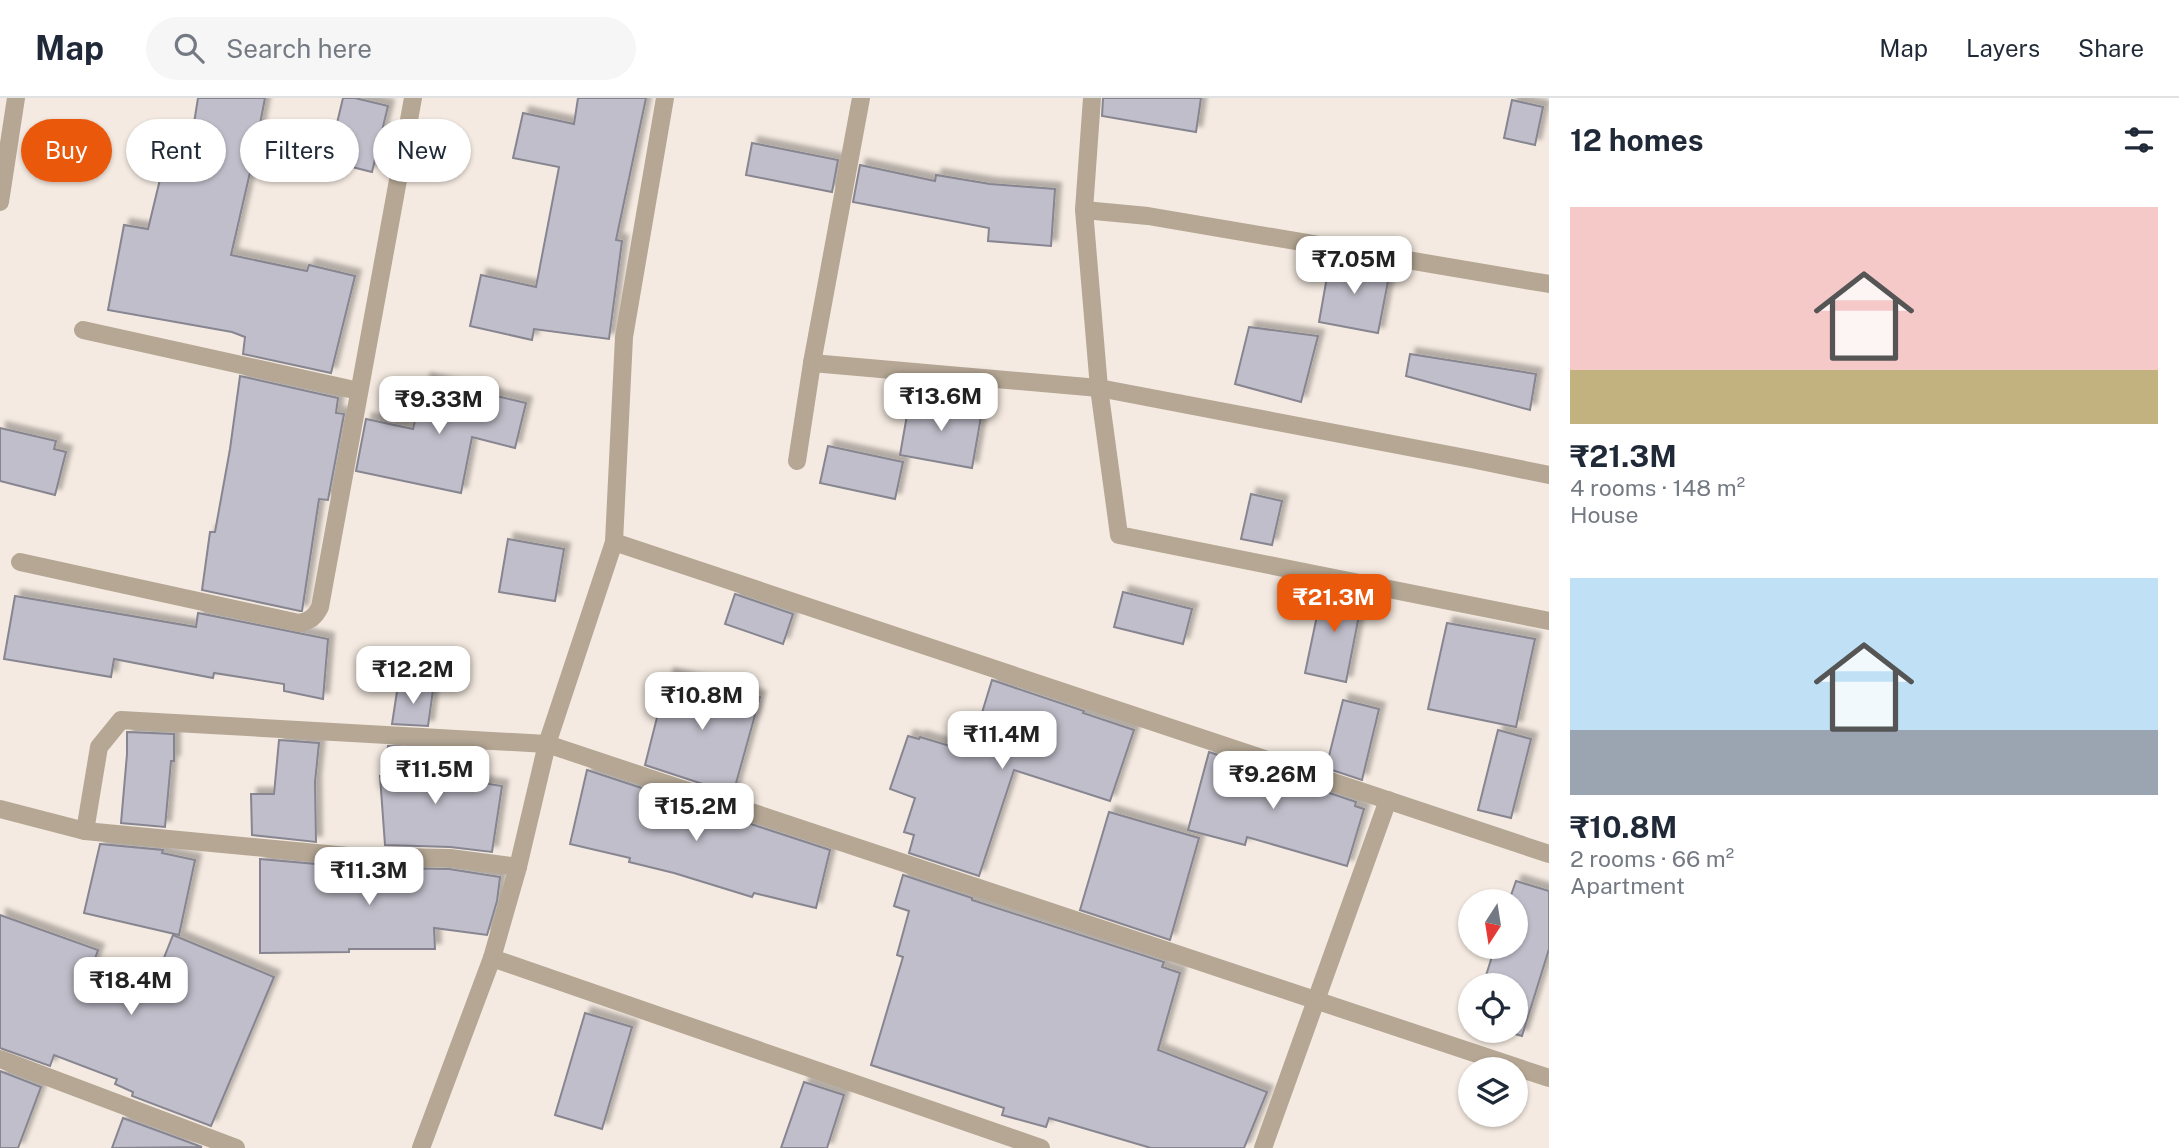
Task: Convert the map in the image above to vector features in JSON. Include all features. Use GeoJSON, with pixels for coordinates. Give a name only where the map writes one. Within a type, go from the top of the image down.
{"type":"FeatureCollection","features":[{"type":"Feature","properties":{"kind":"street"},"geometry":{"type":"LineString","coordinates":[[0,202],[16,98]]}},
{"type":"Feature","properties":{"kind":"street"},"geometry":{"type":"LineString","coordinates":[[20,562],[299,623],[316,615],[320,607],[413,98]]}},
{"type":"Feature","properties":{"kind":"street"},"geometry":{"type":"LineString","coordinates":[[421,1148],[492,958],[518,867],[547,744],[614,542],[624,337],[665,98]]}},
{"type":"Feature","properties":{"kind":"street"},"geometry":{"type":"LineString","coordinates":[[797,461],[812,363],[861,98]]}},
{"type":"Feature","properties":{"kind":"street"},"geometry":{"type":"LineString","coordinates":[[1092,98],[1084,210],[1099,388],[1119,535],[1549,621]]}},
{"type":"Feature","properties":{"kind":"street"},"geometry":{"type":"LineString","coordinates":[[1084,210],[1148,216],[1549,284]]}},
{"type":"Feature","properties":{"kind":"street"},"geometry":{"type":"LineString","coordinates":[[83,330],[359,391]]}},
{"type":"Feature","properties":{"kind":"street"},"geometry":{"type":"LineString","coordinates":[[812,363],[1099,388],[1549,475]]}},
{"type":"Feature","properties":{"kind":"street"},"geometry":{"type":"LineString","coordinates":[[614,542],[1549,854]]}},
{"type":"Feature","properties":{"kind":"street"},"geometry":{"type":"LineString","coordinates":[[85,831],[99,747],[121,720],[547,744],[1549,1078]]}},
{"type":"Feature","properties":{"kind":"street"},"geometry":{"type":"LineString","coordinates":[[1263,1148],[1388,800]]}},
{"type":"Feature","properties":{"kind":"street"},"geometry":{"type":"LineString","coordinates":[[0,809],[85,831],[348,856],[450,858],[518,867]]}},
{"type":"Feature","properties":{"kind":"street"},"geometry":{"type":"LineString","coordinates":[[492,958],[1041,1148]]}},
{"type":"Feature","properties":{"kind":"street"},"geometry":{"type":"LineString","coordinates":[[0,1059],[236,1148]]}},
{"type":"Feature","properties":{"kind":"building"},"geometry":{"type":"Polygon","coordinates":[[[198,98],[265,98],[261,119],[240,119],[240,182],[248,182],[231,255],[307,271],[309,265],[355,276],[331,373],[243,354],[245,337],[232,332],[108,310],[124,225],[148,229],[159,182],[226,182],[226,119],[195,119],[198,98]]]}},
{"type":"Feature","properties":{"kind":"building"},"geometry":{"type":"Polygon","coordinates":[[[343,98],[355,98],[388,106],[385,119],[373,119],[372,172],[359,169],[359,119],[338,119],[343,98]]]}},
{"type":"Feature","properties":{"kind":"building"},"geometry":{"type":"Polygon","coordinates":[[[578,98],[646,98],[616,240],[622,241],[609,339],[534,329],[532,340],[470,326],[481,275],[536,287],[559,167],[513,158],[523,113],[574,124],[578,98]]]}},
{"type":"Feature","properties":{"kind":"building"},"geometry":{"type":"Polygon","coordinates":[[[1103,98],[1201,98],[1196,132],[1102,116],[1103,98]]]}},
{"type":"Feature","properties":{"kind":"building"},"geometry":{"type":"Polygon","coordinates":[[[1512,100],[1543,107],[1535,145],[1504,138],[1512,100]]]}},
{"type":"Feature","properties":{"kind":"building"},"geometry":{"type":"Polygon","coordinates":[[[752,143],[838,160],[832,192],[746,175],[752,143]]]}},
{"type":"Feature","properties":{"kind":"building"},"geometry":{"type":"Polygon","coordinates":[[[860,165],[935,181],[936,175],[990,184],[1055,189],[1051,246],[988,241],[989,228],[853,202],[860,165]]]}},
{"type":"Feature","properties":{"kind":"building"},"geometry":{"type":"Polygon","coordinates":[[[1330,260],[1390,271],[1378,333],[1319,322],[1330,260]]]}},
{"type":"Feature","properties":{"kind":"building"},"geometry":{"type":"Polygon","coordinates":[[[1249,327],[1318,336],[1301,402],[1235,384],[1249,327]]]}},
{"type":"Feature","properties":{"kind":"building"},"geometry":{"type":"Polygon","coordinates":[[[1410,354],[1536,374],[1530,410],[1406,376],[1410,354]]]}},
{"type":"Feature","properties":{"kind":"building"},"geometry":{"type":"Polygon","coordinates":[[[240,376],[338,398],[336,413],[344,414],[328,500],[319,499],[302,611],[202,590],[210,532],[215,532],[230,449],[240,376]]]}},
{"type":"Feature","properties":{"kind":"building"},"geometry":{"type":"Polygon","coordinates":[[[425,379],[526,403],[515,448],[472,437],[461,493],[356,471],[366,419],[413,429],[425,379]]]}},
{"type":"Feature","properties":{"kind":"building"},"geometry":{"type":"Polygon","coordinates":[[[910,398],[982,411],[972,468],[900,455],[910,398]]]}},
{"type":"Feature","properties":{"kind":"building"},"geometry":{"type":"Polygon","coordinates":[[[0,428],[56,441],[54,449],[66,452],[55,495],[0,481],[0,428]]]}},
{"type":"Feature","properties":{"kind":"building"},"geometry":{"type":"Polygon","coordinates":[[[828,446],[903,462],[895,499],[820,483],[828,446]]]}},
{"type":"Feature","properties":{"kind":"building"},"geometry":{"type":"Polygon","coordinates":[[[1251,494],[1282,501],[1272,545],[1241,539],[1251,494]]]}},
{"type":"Feature","properties":{"kind":"building"},"geometry":{"type":"Polygon","coordinates":[[[508,539],[564,549],[555,601],[499,592],[508,539]]]}},
{"type":"Feature","properties":{"kind":"building"},"geometry":{"type":"Polygon","coordinates":[[[1323,587],[1363,595],[1346,682],[1305,673],[1323,587]]]}},
{"type":"Feature","properties":{"kind":"building"},"geometry":{"type":"Polygon","coordinates":[[[1123,592],[1192,609],[1183,644],[1114,627],[1123,592]]]}},
{"type":"Feature","properties":{"kind":"building"},"geometry":{"type":"Polygon","coordinates":[[[735,594],[793,614],[783,644],[725,624],[735,594]]]}},
{"type":"Feature","properties":{"kind":"building"},"geometry":{"type":"Polygon","coordinates":[[[15,596],[196,627],[198,613],[328,639],[323,699],[284,691],[284,684],[214,673],[213,678],[114,659],[111,677],[4,659],[15,596]]]}},
{"type":"Feature","properties":{"kind":"building"},"geometry":{"type":"Polygon","coordinates":[[[1447,623],[1535,639],[1516,727],[1428,709],[1447,623]]]}},
{"type":"Feature","properties":{"kind":"building"},"geometry":{"type":"Polygon","coordinates":[[[668,674],[760,697],[733,794],[645,765],[668,674]]]}},
{"type":"Feature","properties":{"kind":"building"},"geometry":{"type":"Polygon","coordinates":[[[992,680],[1134,730],[1110,801],[1014,770],[979,876],[909,853],[914,835],[904,832],[915,798],[890,789],[908,736],[970,752],[992,680]]]}},
{"type":"Feature","properties":{"kind":"building"},"geometry":{"type":"Polygon","coordinates":[[[398,685],[433,690],[428,726],[392,724],[398,685]]]}},
{"type":"Feature","properties":{"kind":"building"},"geometry":{"type":"Polygon","coordinates":[[[1343,700],[1379,709],[1362,780],[1326,768],[1343,700]]]}},
{"type":"Feature","properties":{"kind":"building"},"geometry":{"type":"Polygon","coordinates":[[[1498,730],[1531,739],[1511,818],[1478,810],[1498,730]]]}},
{"type":"Feature","properties":{"kind":"building"},"geometry":{"type":"Polygon","coordinates":[[[127,732],[174,734],[174,761],[171,761],[165,827],[121,823],[127,732]]]}},
{"type":"Feature","properties":{"kind":"building"},"geometry":{"type":"Polygon","coordinates":[[[279,740],[319,743],[315,782],[316,842],[252,835],[251,794],[274,794],[279,740]]]}},
{"type":"Feature","properties":{"kind":"building"},"geometry":{"type":"Polygon","coordinates":[[[388,746],[424,748],[420,773],[502,786],[492,852],[450,847],[385,845],[380,776],[383,776],[388,746]]]}},
{"type":"Feature","properties":{"kind":"building"},"geometry":{"type":"Polygon","coordinates":[[[1209,752],[1356,802],[1355,806],[1364,809],[1347,866],[1247,837],[1245,845],[1188,830],[1209,752]]]}},
{"type":"Feature","properties":{"kind":"building"},"geometry":{"type":"Polygon","coordinates":[[[587,770],[830,850],[816,908],[754,893],[752,897],[629,862],[630,858],[570,844],[587,770]]]}},
{"type":"Feature","properties":{"kind":"building"},"geometry":{"type":"Polygon","coordinates":[[[1109,812],[1199,838],[1170,940],[1080,910],[1109,812]]]}},
{"type":"Feature","properties":{"kind":"building"},"geometry":{"type":"Polygon","coordinates":[[[100,844],[163,850],[162,853],[195,860],[179,935],[84,913],[100,844]]]}},
{"type":"Feature","properties":{"kind":"building"},"geometry":{"type":"Polygon","coordinates":[[[260,859],[316,864],[316,873],[383,871],[383,868],[449,869],[500,877],[497,901],[487,935],[434,928],[435,949],[260,953],[260,859]]]}},
{"type":"Feature","properties":{"kind":"building"},"geometry":{"type":"Polygon","coordinates":[[[903,875],[1164,962],[1162,967],[1180,973],[1158,1050],[1267,1092],[1244,1148],[1151,1148],[1049,1118],[1046,1127],[1002,1115],[1004,1108],[871,1065],[903,957],[897,955],[909,911],[894,906],[903,875]]]}},
{"type":"Feature","properties":{"kind":"building"},"geometry":{"type":"Polygon","coordinates":[[[1516,881],[1549,891],[1549,949],[1528,1017],[1528,973],[1487,973],[1491,959],[1528,959],[1528,889],[1513,889],[1516,881]]]}},
{"type":"Feature","properties":{"kind":"building"},"geometry":{"type":"Polygon","coordinates":[[[0,915],[98,950],[89,976],[148,998],[173,935],[274,977],[211,1126],[132,1096],[133,1092],[115,1084],[117,1079],[54,1055],[50,1066],[0,1048],[0,915]]]}},
{"type":"Feature","properties":{"kind":"building"},"geometry":{"type":"Polygon","coordinates":[[[585,1013],[632,1027],[602,1129],[555,1115],[585,1013]]]}},
{"type":"Feature","properties":{"kind":"building"},"geometry":{"type":"Polygon","coordinates":[[[0,1071],[41,1087],[18,1148],[0,1148],[0,1071]]]}},
{"type":"Feature","properties":{"kind":"building"},"geometry":{"type":"Polygon","coordinates":[[[804,1082],[844,1095],[827,1148],[781,1148],[804,1082]]]}},
{"type":"Feature","properties":{"kind":"building"},"geometry":{"type":"Polygon","coordinates":[[[123,1118],[202,1147],[112,1148],[123,1118]]]}}]}
